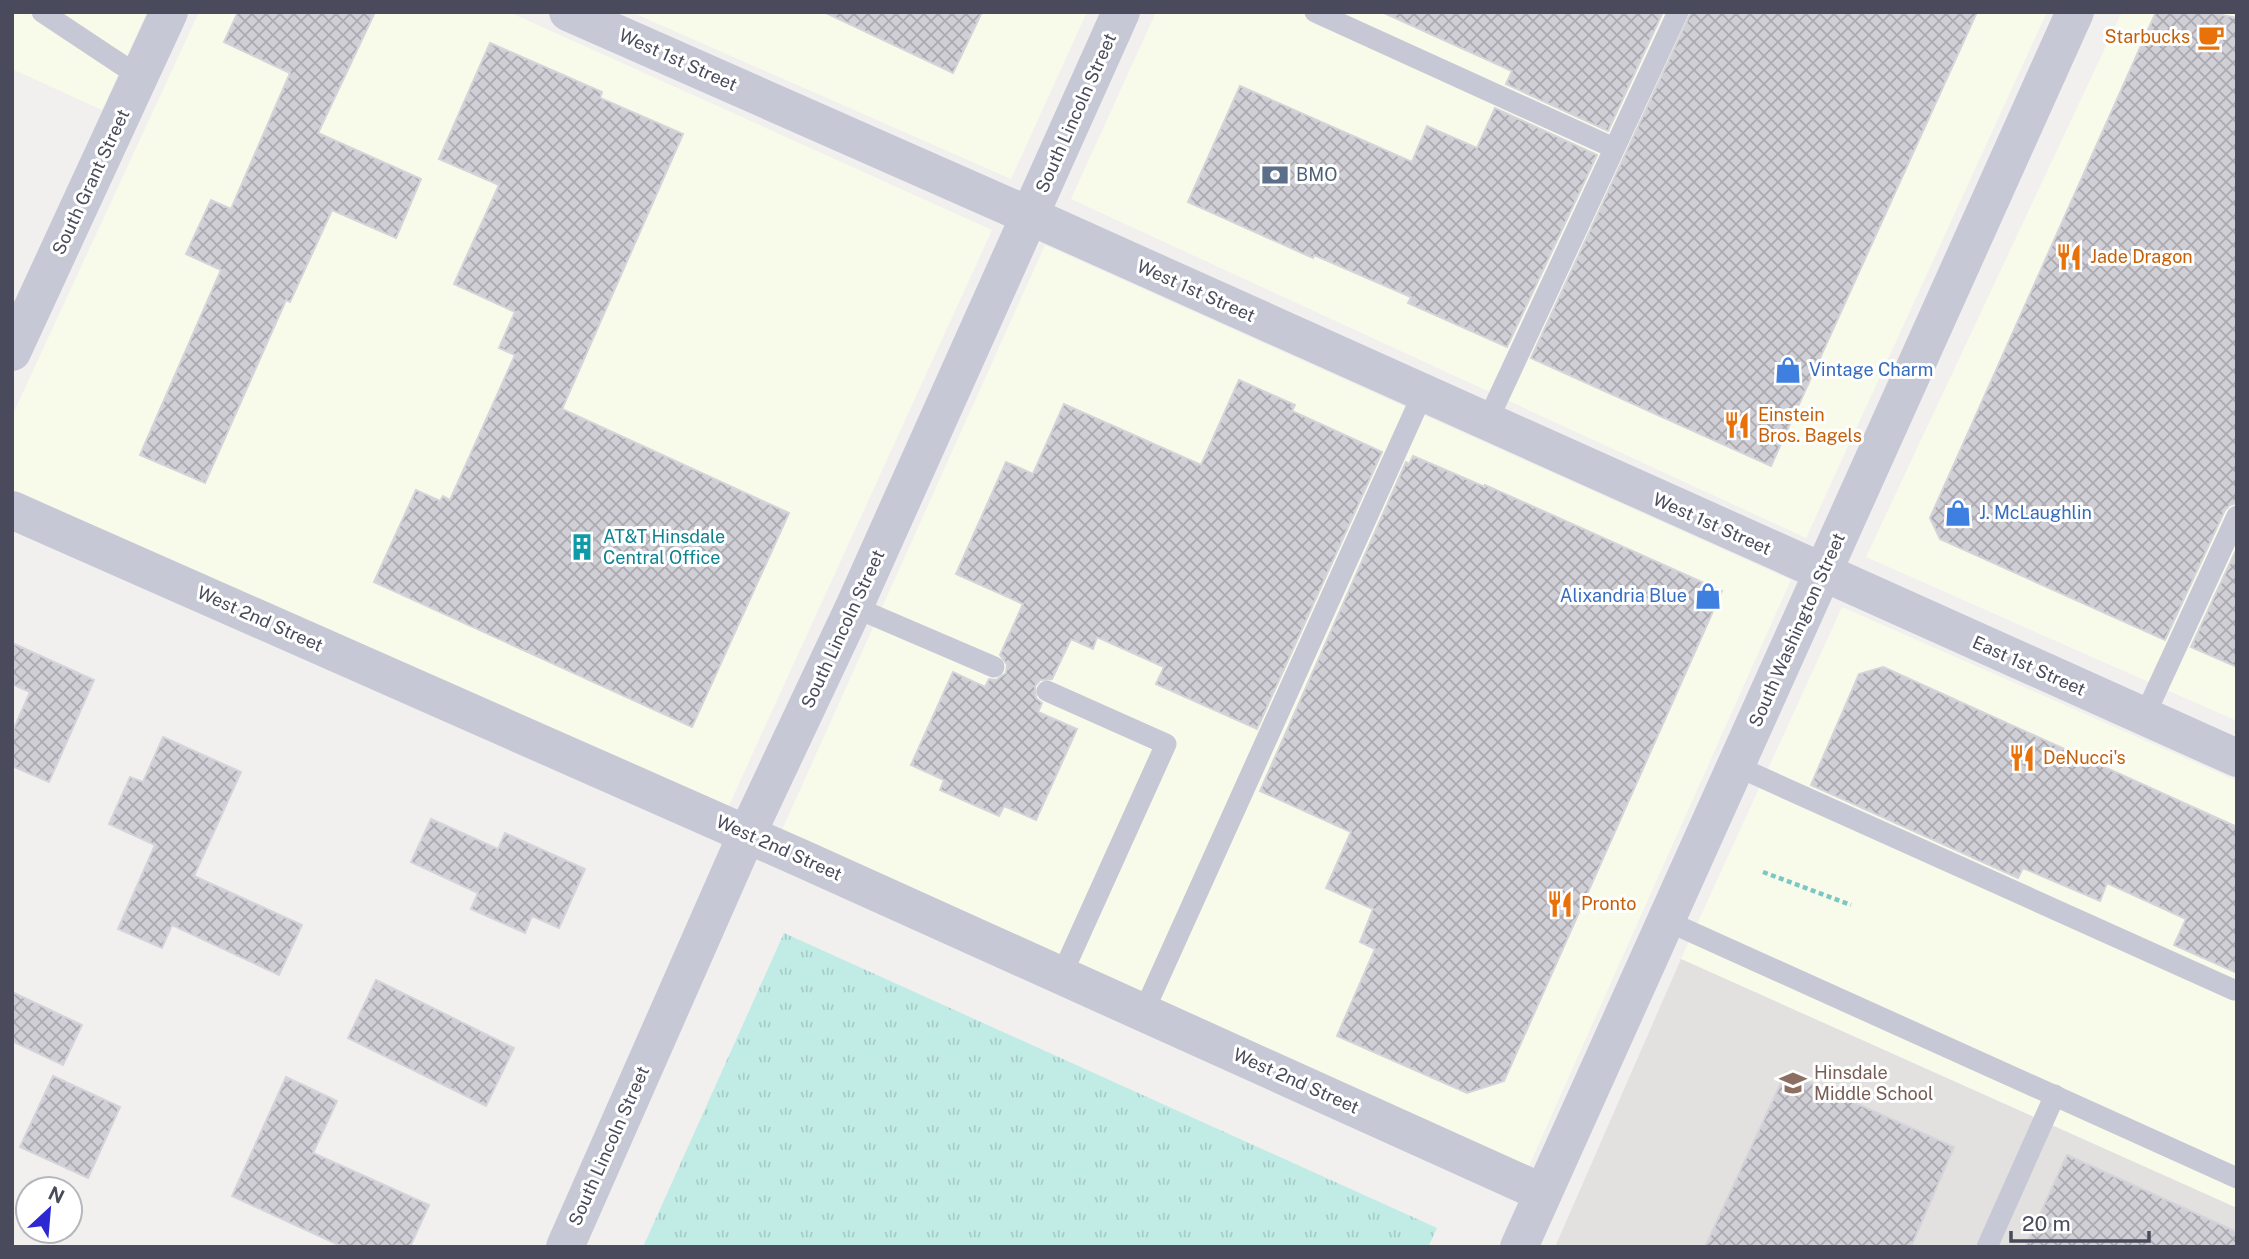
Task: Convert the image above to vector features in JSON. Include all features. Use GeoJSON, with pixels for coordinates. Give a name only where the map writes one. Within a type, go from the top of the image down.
{"type":"FeatureCollection","features":[{"type":"Feature","properties":{"kind":"street","name":"South Grant Street"},"geometry":{"type":"LineString","coordinates":[[12,352],[169,12]]}},
{"type":"Feature","properties":{"kind":"street","name":"West 1st Street"},"geometry":{"type":"LineString","coordinates":[[568,12],[1030,216],[1822,573]]}},
{"type":"Feature","properties":{"kind":"street","name":"South Lincoln Street"},"geometry":{"type":"LineString","coordinates":[[565,1247],[747,834],[854,607],[1121,12]]}},
{"type":"Feature","properties":{"kind":"street","name":"South Washington Street"},"geometry":{"type":"LineString","coordinates":[[1519,1247],[2075,12]]}},
{"type":"Feature","properties":{"kind":"street","name":"West 2nd Street"},"geometry":{"type":"LineString","coordinates":[[12,510],[1062,974],[1543,1193]]}},
{"type":"Feature","properties":{"kind":"street","name":"East 1st Street"},"geometry":{"type":"LineString","coordinates":[[1822,573],[2237,758]]}},
{"type":"Feature","properties":{"kind":"lane"},"geometry":{"type":"LineString","coordinates":[[42,12],[140,77]]}},
{"type":"Feature","properties":{"kind":"lane"},"geometry":{"type":"LineString","coordinates":[[1315,12],[1615,148]]}},
{"type":"Feature","properties":{"kind":"lane"},"geometry":{"type":"LineString","coordinates":[[1486,422],[1678,12]]}},
{"type":"Feature","properties":{"kind":"lane"},"geometry":{"type":"LineString","coordinates":[[1144,1011],[1423,393]]}},
{"type":"Feature","properties":{"kind":"lane"},"geometry":{"type":"LineString","coordinates":[[2144,717],[2237,516]]}},
{"type":"Feature","properties":{"kind":"lane"},"geometry":{"type":"LineString","coordinates":[[854,607],[994,667]]}},
{"type":"Feature","properties":{"kind":"lane"},"geometry":{"type":"LineString","coordinates":[[1047,691],[1166,744],[1062,974]]}},
{"type":"Feature","properties":{"kind":"lane"},"geometry":{"type":"LineString","coordinates":[[1736,766],[2234,990]]}},
{"type":"Feature","properties":{"kind":"lane"},"geometry":{"type":"LineString","coordinates":[[1667,921],[2237,1178]]}},
{"type":"Feature","properties":{"kind":"lane"},"geometry":{"type":"LineString","coordinates":[[1987,1247],[2055,1095]]}},
{"type":"Feature","properties":{"kind":"path"},"geometry":{"type":"LineString","coordinates":[[1763,872],[1852,905]]}},
{"type":"Feature","properties":{"kind":"shaded area"},"geometry":{"type":"Polygon","coordinates":[[[12,12],[147,12],[102,110],[12,69],[12,12]]]}},
{"type":"Feature","properties":{"kind":"shaded area"},"geometry":{"type":"Polygon","coordinates":[[[199,12],[509,12],[992,230],[725,814],[12,495],[12,416],[199,12]]]}},
{"type":"Feature","properties":{"kind":"shaded area"},"geometry":{"type":"Polygon","coordinates":[[[631,12],[1087,12],[1011,179],[631,12]]]}},
{"type":"Feature","properties":{"kind":"shaded area"},"geometry":{"type":"Polygon","coordinates":[[[1156,12],[2047,12],[1806,538],[1071,199],[1156,12]]]}},
{"type":"Feature","properties":{"kind":"shaded area"},"geometry":{"type":"Polygon","coordinates":[[[2122,12],[2237,12],[2237,721],[1866,557],[2122,12]]]}},
{"type":"Feature","properties":{"kind":"shaded area"},"geometry":{"type":"Polygon","coordinates":[[[1045,245],[1791,580],[1524,1177],[777,841],[1045,245]]]}},
{"type":"Feature","properties":{"kind":"shaded area"},"geometry":{"type":"Polygon","coordinates":[[[1842,607],[2237,781],[2237,1208],[1681,959],[1842,607]]]}},
{"type":"Feature","properties":{"kind":"shaded area","name":"Hinsdale Middle School"},"geometry":{"type":"Polygon","coordinates":[[[1681,959],[2237,1208],[2237,1247],[1555,1247],[1681,959]]]}},
{"type":"Feature","properties":{"kind":"green space"},"geometry":{"type":"Polygon","coordinates":[[[784,933],[1437,1228],[1428,1247],[643,1247],[784,933]]]}},
{"type":"Feature","properties":{"kind":"building"},"geometry":{"type":"Polygon","coordinates":[[[238,12],[375,12],[318,133],[421,179],[396,238],[332,210],[290,302],[286,300],[205,483],[140,455],[221,270],[186,254],[211,200],[231,209],[290,73],[224,42],[238,12]]]}},
{"type":"Feature","properties":{"kind":"building"},"geometry":{"type":"Polygon","coordinates":[[[824,12],[982,12],[953,73],[824,12]]]}},
{"type":"Feature","properties":{"kind":"building"},"geometry":{"type":"Polygon","coordinates":[[[1382,12],[1663,12],[1608,131],[1506,84],[1512,71],[1382,12]]]}},
{"type":"Feature","properties":{"kind":"building"},"geometry":{"type":"Polygon","coordinates":[[[1691,12],[1977,12],[1771,466],[1531,358],[1691,12]]]}},
{"type":"Feature","properties":{"kind":"building"},"geometry":{"type":"Polygon","coordinates":[[[2156,12],[2207,12],[2237,18],[2237,503],[2225,510],[2165,640],[1940,539],[1930,518],[2156,12]]]}},
{"type":"Feature","properties":{"kind":"building","name":"AT&T Hinsdale Central Office"},"geometry":{"type":"Polygon","coordinates":[[[490,43],[602,92],[600,98],[683,134],[562,409],[789,513],[692,727],[374,582],[416,490],[440,501],[443,496],[450,500],[515,355],[499,348],[515,312],[454,284],[499,185],[439,159],[490,43]]]}},
{"type":"Feature","properties":{"kind":"building"},"geometry":{"type":"Polygon","coordinates":[[[1240,86],[1412,162],[1427,126],[1477,148],[1495,108],[1597,155],[1507,347],[1408,303],[1411,297],[1314,255],[1313,258],[1188,202],[1240,86]]]}},
{"type":"Feature","properties":{"kind":"building"},"geometry":{"type":"Polygon","coordinates":[[[1239,380],[1295,405],[1292,411],[1382,452],[1257,729],[1156,684],[1164,667],[1097,637],[1093,649],[1071,639],[1052,679],[1040,680],[1035,686],[1036,698],[1042,703],[1038,712],[1077,729],[1036,820],[1004,806],[999,816],[940,790],[944,780],[911,765],[953,672],[985,687],[989,679],[996,680],[1006,673],[1007,665],[1000,655],[1023,604],[956,574],[1006,462],[1033,474],[1064,404],[1201,465],[1239,380]]]}},
{"type":"Feature","properties":{"kind":"building"},"geometry":{"type":"Polygon","coordinates":[[[1413,456],[1485,485],[1722,591],[1504,1081],[1467,1093],[1337,1036],[1375,949],[1360,942],[1373,909],[1326,888],[1351,832],[1260,791],[1406,462],[1409,464],[1413,456]]]}},
{"type":"Feature","properties":{"kind":"building"},"geometry":{"type":"Polygon","coordinates":[[[2237,548],[2237,667],[2191,647],[2237,548]]]}},
{"type":"Feature","properties":{"kind":"building"},"geometry":{"type":"Polygon","coordinates":[[[12,643],[94,680],[49,782],[12,766],[12,733],[30,692],[12,684],[12,643]]]}},
{"type":"Feature","properties":{"kind":"building"},"geometry":{"type":"Polygon","coordinates":[[[1883,667],[2237,827],[2237,973],[2174,945],[2186,919],[2107,883],[2100,901],[2023,868],[2018,878],[1811,785],[1859,674],[1883,667]]]}},
{"type":"Feature","properties":{"kind":"building"},"geometry":{"type":"Polygon","coordinates":[[[163,737],[241,772],[194,876],[302,925],[279,975],[172,925],[162,948],[118,929],[155,845],[109,824],[130,777],[143,782],[163,737]]]}},
{"type":"Feature","properties":{"kind":"building"},"geometry":{"type":"Polygon","coordinates":[[[431,819],[498,849],[505,833],[585,869],[559,928],[532,916],[525,933],[471,909],[478,893],[411,862],[431,819]]]}},
{"type":"Feature","properties":{"kind":"building"},"geometry":{"type":"Polygon","coordinates":[[[376,980],[514,1048],[486,1106],[348,1038],[376,980]]]}},
{"type":"Feature","properties":{"kind":"building"},"geometry":{"type":"Polygon","coordinates":[[[12,992],[82,1025],[63,1065],[12,1041],[12,992]]]}},
{"type":"Feature","properties":{"kind":"building"},"geometry":{"type":"Polygon","coordinates":[[[1786,1072],[1954,1147],[1911,1247],[1705,1247],[1786,1072]]]}},
{"type":"Feature","properties":{"kind":"building"},"geometry":{"type":"Polygon","coordinates":[[[53,1076],[120,1107],[88,1178],[20,1147],[53,1076]]]}},
{"type":"Feature","properties":{"kind":"building"},"geometry":{"type":"Polygon","coordinates":[[[286,1077],[337,1101],[313,1153],[429,1205],[410,1247],[343,1247],[232,1196],[286,1077]]]}},
{"type":"Feature","properties":{"kind":"building"},"geometry":{"type":"Polygon","coordinates":[[[2067,1155],[2237,1232],[2237,1247],[2025,1247],[2067,1155]]]}},
{"type":"Feature","properties":{"kind":"place","name":"Starbucks"},"geometry":{"type":"Point","coordinates":[2211,37]}},
{"type":"Feature","properties":{"kind":"place","name":"BMO"},"geometry":{"type":"Point","coordinates":[1275,175]}},
{"type":"Feature","properties":{"kind":"place","name":"Jade Dragon"},"geometry":{"type":"Point","coordinates":[2069,257]}},
{"type":"Feature","properties":{"kind":"place","name":"Vintage Charm"},"geometry":{"type":"Point","coordinates":[1788,370]}},
{"type":"Feature","properties":{"kind":"place","name":"Einstein Bros. Bagels"},"geometry":{"type":"Point","coordinates":[1737,425]}},
{"type":"Feature","properties":{"kind":"place","name":"J. McLaughlin"},"geometry":{"type":"Point","coordinates":[1958,513]}},
{"type":"Feature","properties":{"kind":"place","name":"AT&T Hinsdale Central Office"},"geometry":{"type":"Point","coordinates":[582,547]}},
{"type":"Feature","properties":{"kind":"place","name":"Alixandria Blue"},"geometry":{"type":"Point","coordinates":[1708,596]}},
{"type":"Feature","properties":{"kind":"place","name":"DeNucci's"},"geometry":{"type":"Point","coordinates":[2022,758]}},
{"type":"Feature","properties":{"kind":"place","name":"Pronto"},"geometry":{"type":"Point","coordinates":[1560,904]}},
{"type":"Feature","properties":{"kind":"place","name":"Hinsdale Middle School"},"geometry":{"type":"Point","coordinates":[1793,1083]}}]}
